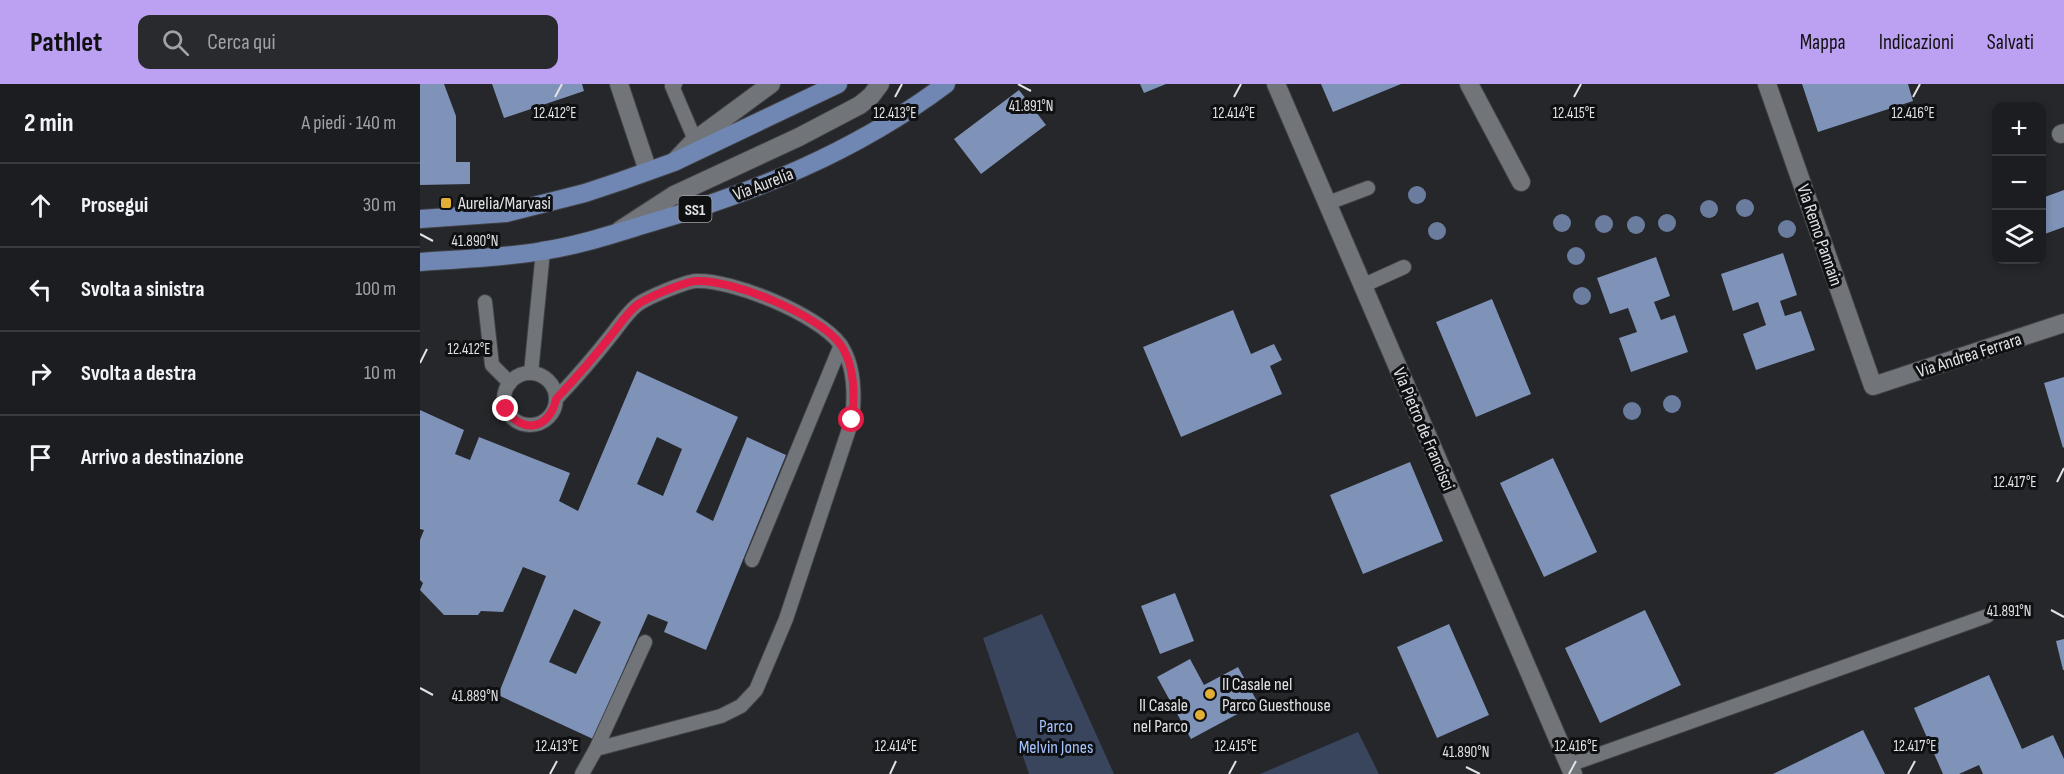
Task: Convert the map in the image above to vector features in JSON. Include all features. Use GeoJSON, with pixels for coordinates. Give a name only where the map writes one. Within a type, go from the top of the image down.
{"type":"FeatureCollection","features":[{"type":"Feature","properties":{"kind":"main road"},"geometry":{"type":"LineString","coordinates":[[420,219],[506,213],[585,193],[674,162],[838,84]]}},
{"type":"Feature","properties":{"kind":"main road","name":"Via Aurelia"},"geometry":{"type":"LineString","coordinates":[[420,262],[543,251],[616,233],[738,195],[805,168],[868,136],[946,84]]}},
{"type":"Feature","properties":{"kind":"street"},"geometry":{"type":"LineString","coordinates":[[619,84],[648,171]]}},
{"type":"Feature","properties":{"kind":"street"},"geometry":{"type":"LineString","coordinates":[[674,162],[695,140],[771,84]]}},
{"type":"Feature","properties":{"kind":"street"},"geometry":{"type":"LineString","coordinates":[[616,233],[674,195],[800,137],[860,105],[880,84]]}},
{"type":"Feature","properties":{"kind":"street","name":"Via Pietro de Francisci"},"geometry":{"type":"LineString","coordinates":[[1276,84],[1571,770]]}},
{"type":"Feature","properties":{"kind":"street"},"geometry":{"type":"LineString","coordinates":[[1469,84],[1521,182]]}},
{"type":"Feature","properties":{"kind":"street","name":"Via Remo Pannain"},"geometry":{"type":"LineString","coordinates":[[1767,84],[1874,387]]}},
{"type":"Feature","properties":{"kind":"street","name":"Via Andrea Ferrara"},"geometry":{"type":"LineString","coordinates":[[1874,387],[2064,324]]}},
{"type":"Feature","properties":{"kind":"lane"},"geometry":{"type":"LineString","coordinates":[[675,84],[672,86],[695,140]]}},
{"type":"Feature","properties":{"kind":"lane"},"geometry":{"type":"LineString","coordinates":[[1328,203],[1368,188]]}},
{"type":"Feature","properties":{"kind":"lane"},"geometry":{"type":"LineString","coordinates":[[531,373],[543,251]]}},
{"type":"Feature","properties":{"kind":"lane"},"geometry":{"type":"LineString","coordinates":[[1362,286],[1404,267]]}},
{"type":"Feature","properties":{"kind":"lane"},"geometry":{"type":"LineString","coordinates":[[556,399],[636,305],[657,294],[694,281],[715,283],[748,291],[814,321],[841,345],[853,379],[852,420],[786,619],[756,690],[741,706],[721,716],[596,749]]}},
{"type":"Feature","properties":{"kind":"lane"},"geometry":{"type":"LineString","coordinates":[[485,302],[492,365],[510,383]]}},
{"type":"Feature","properties":{"kind":"lane"},"geometry":{"type":"LineString","coordinates":[[753,560],[841,345]]}},
{"type":"Feature","properties":{"kind":"lane"},"geometry":{"type":"LineString","coordinates":[[531,373],[548,380],[554,389],[556,399],[554,410],[548,419],[539,424],[528,425],[511,417],[506,409],[506,391],[510,383],[518,376],[531,373]]}},
{"type":"Feature","properties":{"kind":"lane"},"geometry":{"type":"LineString","coordinates":[[1571,770],[1987,616]]}},
{"type":"Feature","properties":{"kind":"lane"},"geometry":{"type":"LineString","coordinates":[[582,774],[596,749],[645,642]]}},
{"type":"Feature","properties":{"kind":"green space","name":"Parco Melvin Jones"},"geometry":{"type":"Polygon","coordinates":[[[1042,614],[1114,774],[1029,774],[983,638],[1042,614]]]}},
{"type":"Feature","properties":{"kind":"green space"},"geometry":{"type":"Polygon","coordinates":[[[1358,732],[1379,774],[1260,774],[1358,732]]]}},
{"type":"Feature","properties":{"kind":"building"},"geometry":{"type":"Polygon","coordinates":[[[420,84],[444,84],[456,116],[456,162],[470,162],[470,184],[420,185],[420,84]]]}},
{"type":"Feature","properties":{"kind":"building"},"geometry":{"type":"Polygon","coordinates":[[[492,84],[582,84],[584,91],[504,118],[492,84]]]}},
{"type":"Feature","properties":{"kind":"building"},"geometry":{"type":"Polygon","coordinates":[[[1140,84],[1166,84],[1144,93],[1140,84]]]}},
{"type":"Feature","properties":{"kind":"building"},"geometry":{"type":"Polygon","coordinates":[[[1321,84],[1401,84],[1333,112],[1321,84]]]}},
{"type":"Feature","properties":{"kind":"building"},"geometry":{"type":"Polygon","coordinates":[[[1802,84],[1908,84],[1913,101],[1818,132],[1802,84]]]}},
{"type":"Feature","properties":{"kind":"building"},"geometry":{"type":"Polygon","coordinates":[[[1019,90],[1046,125],[981,174],[954,139],[1019,90]]]}},
{"type":"Feature","properties":{"kind":"building"},"geometry":{"type":"Polygon","coordinates":[[[2064,190],[2064,227],[2046,234],[2046,210],[2046,197],[2064,190]]]}},
{"type":"Feature","properties":{"kind":"building"},"geometry":{"type":"Polygon","coordinates":[[[1783,253],[1797,295],[1780,301],[1785,316],[1801,311],[1815,350],[1756,370],[1743,334],[1766,325],[1758,302],[1733,311],[1721,274],[1783,253]]]}},
{"type":"Feature","properties":{"kind":"building"},"geometry":{"type":"Polygon","coordinates":[[[1656,257],[1670,296],[1654,302],[1661,320],[1675,315],[1688,352],[1631,372],[1619,338],[1637,332],[1628,308],[1610,314],[1597,278],[1656,257]]]}},
{"type":"Feature","properties":{"kind":"building"},"geometry":{"type":"Polygon","coordinates":[[[1492,299],[1531,394],[1476,417],[1436,322],[1492,299]]]}},
{"type":"Feature","properties":{"kind":"building"},"geometry":{"type":"Polygon","coordinates":[[[1233,310],[1251,354],[1274,344],[1282,360],[1270,366],[1282,394],[1181,437],[1143,347],[1233,310]]]}},
{"type":"Feature","properties":{"kind":"building"},"geometry":{"type":"Polygon","coordinates":[[[637,371],[738,417],[696,512],[713,521],[747,437],[786,455],[706,650],[664,632],[668,622],[648,614],[593,739],[498,695],[546,576],[523,567],[503,612],[481,611],[478,615],[444,615],[420,590],[423,583],[420,580],[420,540],[424,530],[420,529],[420,410],[464,430],[455,454],[470,460],[479,437],[570,473],[559,501],[578,511],[637,371]],[[657,437],[637,484],[663,496],[682,449],[657,437]],[[574,609],[549,662],[576,674],[601,622],[574,609]]]}},
{"type":"Feature","properties":{"kind":"building"},"geometry":{"type":"Polygon","coordinates":[[[2064,377],[2064,447],[2063,448],[2044,383],[2064,377]]]}},
{"type":"Feature","properties":{"kind":"building"},"geometry":{"type":"Polygon","coordinates":[[[1553,458],[1597,552],[1544,577],[1500,483],[1553,458]]]}},
{"type":"Feature","properties":{"kind":"building"},"geometry":{"type":"Polygon","coordinates":[[[1410,462],[1443,541],[1363,574],[1330,495],[1410,462]]]}},
{"type":"Feature","properties":{"kind":"building"},"geometry":{"type":"Polygon","coordinates":[[[1175,593],[1194,641],[1160,654],[1141,606],[1175,593]]]}},
{"type":"Feature","properties":{"kind":"building"},"geometry":{"type":"Polygon","coordinates":[[[1645,610],[1681,685],[1600,723],[1565,648],[1645,610]]]}},
{"type":"Feature","properties":{"kind":"building"},"geometry":{"type":"Polygon","coordinates":[[[1449,624],[1489,715],[1437,738],[1397,647],[1449,624]]]}},
{"type":"Feature","properties":{"kind":"building"},"geometry":{"type":"Polygon","coordinates":[[[2064,639],[2064,670],[2063,670],[2056,641],[2064,639]]]}},
{"type":"Feature","properties":{"kind":"building","name":"Il Casale nel Parco Guesthouse"},"geometry":{"type":"Polygon","coordinates":[[[1190,659],[1204,685],[1238,667],[1258,703],[1191,739],[1157,677],[1190,659]]]}},
{"type":"Feature","properties":{"kind":"building"},"geometry":{"type":"Polygon","coordinates":[[[1989,675],[2022,749],[2053,735],[2064,759],[2064,774],[1983,774],[1979,765],[1959,774],[1943,774],[1914,708],[1989,675]]]}},
{"type":"Feature","properties":{"kind":"building"},"geometry":{"type":"Polygon","coordinates":[[[1863,730],[1885,774],[1773,774],[1863,730]]]}},
{"type":"Feature","properties":{"kind":"place","name":"Aurelia/Marvasi"},"geometry":{"type":"Point","coordinates":[446,203]}},
{"type":"Feature","properties":{"kind":"place","name":"Il Casale nel Parco Guesthouse"},"geometry":{"type":"Point","coordinates":[1210,694]}},
{"type":"Feature","properties":{"kind":"place","name":"Il Casale nel Parco"},"geometry":{"type":"Point","coordinates":[1200,715]}},
{"type":"Feature","properties":{"kind":"route"},"geometry":{"type":"LineString","coordinates":[[506,409],[511,417],[528,425],[539,424],[548,419],[554,410],[556,399],[636,305],[657,294],[694,281],[715,283],[748,291],[814,321],[829,332],[841,345],[853,379],[852,420]]}}]}
